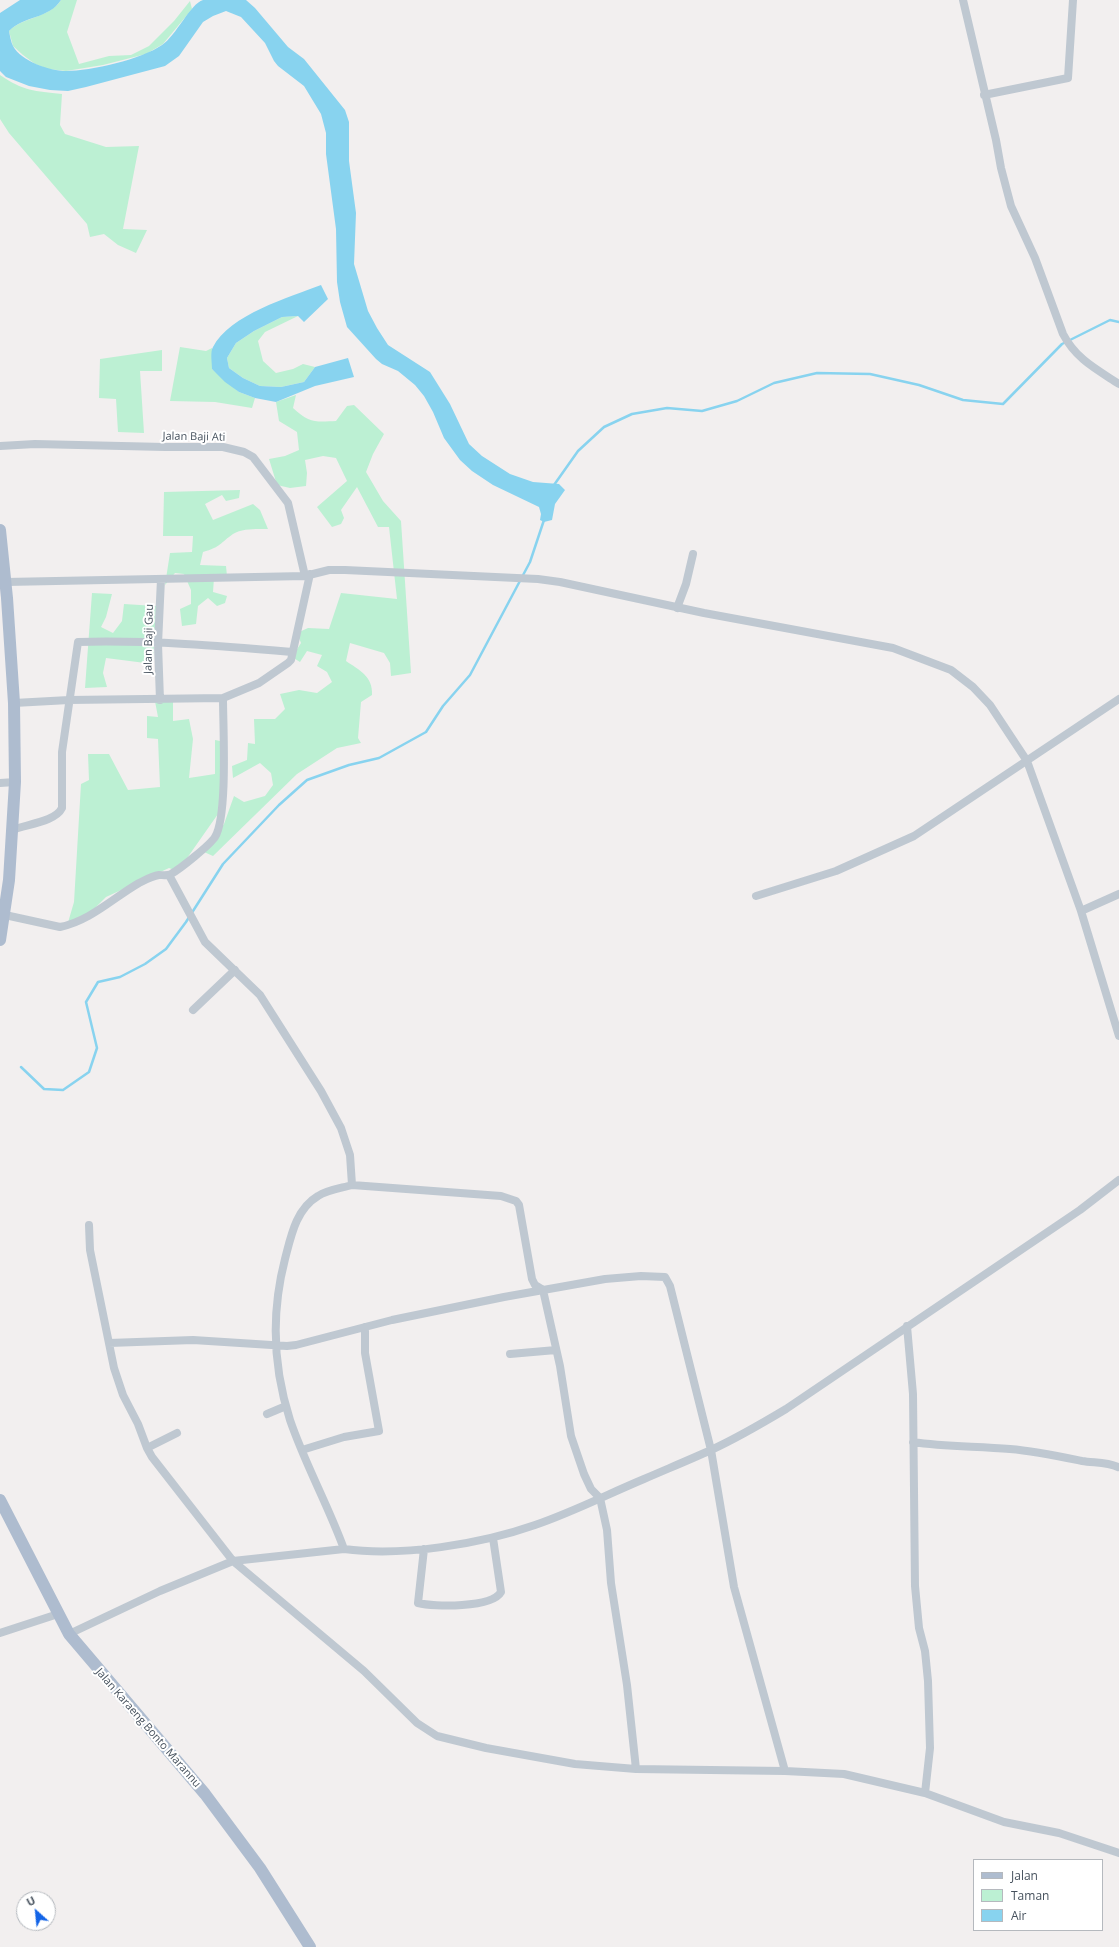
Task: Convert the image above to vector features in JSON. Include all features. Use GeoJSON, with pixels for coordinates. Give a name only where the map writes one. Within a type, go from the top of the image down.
{"type":"FeatureCollection","features":[{"type":"Feature","properties":{"kind":"main road"},"geometry":{"type":"LineString","coordinates":[[0,530],[6,582],[14,703],[15,782],[5,915],[0,940]]}},
{"type":"Feature","properties":{"kind":"main road","name":"Jalan Karaeng Bonto Marannu"},"geometry":{"type":"LineString","coordinates":[[0,1500],[69,1634],[205,1794],[260,1868],[310,1947]]}},
{"type":"Feature","properties":{"kind":"street"},"geometry":{"type":"LineString","coordinates":[[963,0],[984,95],[996,140],[1001,168],[1012,206],[1035,258],[1062,334],[1087,364],[1119,384]]}},
{"type":"Feature","properties":{"kind":"street"},"geometry":{"type":"LineString","coordinates":[[984,95],[1068,78],[1073,0]]}},
{"type":"Feature","properties":{"kind":"street","name":"Jalan Baji Ati"},"geometry":{"type":"LineString","coordinates":[[0,446],[35,444],[223,447],[244,452],[253,457],[288,503],[307,575]]}},
{"type":"Feature","properties":{"kind":"street"},"geometry":{"type":"LineString","coordinates":[[677,608],[686,584],[693,554]]}},
{"type":"Feature","properties":{"kind":"street"},"geometry":{"type":"LineString","coordinates":[[6,582],[307,575],[345,570],[538,579],[677,608],[893,648],[935,663],[961,677],[981,695],[1028,761],[1081,911],[1119,1036]]}},
{"type":"Feature","properties":{"kind":"street"},"geometry":{"type":"LineString","coordinates":[[14,703],[69,700],[223,698],[259,683],[283,668],[291,660],[307,575]]}},
{"type":"Feature","properties":{"kind":"street","name":"Jalan Baji Gau"},"geometry":{"type":"LineString","coordinates":[[160,700],[158,644],[162,579]]}},
{"type":"Feature","properties":{"kind":"street"},"geometry":{"type":"LineString","coordinates":[[12,830],[29,824],[48,820],[59,814],[62,808],[62,752],[78,642],[106,641],[292,652]]}},
{"type":"Feature","properties":{"kind":"street"},"geometry":{"type":"LineString","coordinates":[[5,915],[60,927],[68,926],[92,914],[139,883],[150,878],[169,875],[210,842],[219,830],[223,796],[223,698]]}},
{"type":"Feature","properties":{"kind":"street"},"geometry":{"type":"LineString","coordinates":[[756,896],[836,871],[914,836],[1119,699]]}},
{"type":"Feature","properties":{"kind":"street"},"geometry":{"type":"LineString","coordinates":[[0,783],[15,782]]}},
{"type":"Feature","properties":{"kind":"street"},"geometry":{"type":"LineString","coordinates":[[169,875],[205,942],[260,995],[321,1091],[341,1128],[350,1155],[352,1185]]}},
{"type":"Feature","properties":{"kind":"street"},"geometry":{"type":"LineString","coordinates":[[1081,911],[1119,894]]}},
{"type":"Feature","properties":{"kind":"street"},"geometry":{"type":"LineString","coordinates":[[193,1010],[234,970]]}},
{"type":"Feature","properties":{"kind":"street"},"geometry":{"type":"LineString","coordinates":[[69,1634],[160,1590],[233,1561],[344,1549],[358,1551],[424,1549],[493,1538],[536,1525],[600,1498],[711,1450],[746,1433],[786,1409],[1080,1210],[1119,1180]]}},
{"type":"Feature","properties":{"kind":"street"},"geometry":{"type":"LineString","coordinates":[[344,1549],[333,1517],[302,1450],[286,1406],[275,1344],[279,1287],[294,1229],[302,1211],[318,1195],[352,1185],[501,1196],[516,1201],[520,1210],[532,1279],[535,1285],[543,1290],[573,1442],[588,1483],[600,1498],[610,1554],[611,1583],[628,1693],[636,1769]]}},
{"type":"Feature","properties":{"kind":"street"},"geometry":{"type":"LineString","coordinates":[[90,1225],[90,1250],[114,1368],[123,1395],[138,1424],[147,1448],[168,1479],[233,1561],[364,1671],[428,1732],[456,1742],[575,1764],[636,1769],[785,1771],[844,1774],[925,1792],[1004,1822],[1059,1833],[1119,1853]]}},
{"type":"Feature","properties":{"kind":"street"},"geometry":{"type":"LineString","coordinates":[[109,1344],[193,1340],[296,1345],[365,1327],[453,1307],[543,1290],[605,1279],[641,1276],[664,1277],[670,1286],[711,1450],[734,1587],[785,1771]]}},
{"type":"Feature","properties":{"kind":"street"},"geometry":{"type":"LineString","coordinates":[[908,1326],[911,1360],[916,1608],[925,1651],[928,1681],[930,1748],[925,1792]]}},
{"type":"Feature","properties":{"kind":"street"},"geometry":{"type":"LineString","coordinates":[[302,1450],[344,1437],[379,1431],[365,1353],[365,1327]]}},
{"type":"Feature","properties":{"kind":"street"},"geometry":{"type":"LineString","coordinates":[[510,1354],[556,1350]]}},
{"type":"Feature","properties":{"kind":"street"},"geometry":{"type":"LineString","coordinates":[[267,1414],[286,1406]]}},
{"type":"Feature","properties":{"kind":"street"},"geometry":{"type":"LineString","coordinates":[[147,1448],[177,1433]]}},
{"type":"Feature","properties":{"kind":"street"},"geometry":{"type":"LineString","coordinates":[[913,1442],[957,1448],[1028,1451],[1090,1462],[1112,1464],[1118,1467]]}},
{"type":"Feature","properties":{"kind":"street"},"geometry":{"type":"LineString","coordinates":[[424,1549],[418,1603],[453,1606],[470,1604],[496,1598],[501,1592],[493,1538]]}},
{"type":"Feature","properties":{"kind":"street"},"geometry":{"type":"LineString","coordinates":[[0,1633],[58,1614]]}},
{"type":"Feature","properties":{"kind":"green space"},"geometry":{"type":"Polygon","coordinates":[[[61,0],[77,0],[67,32],[79,64],[109,56],[131,55],[149,46],[174,21],[190,1],[192,9],[163,44],[146,54],[103,65],[66,71],[48,69],[35,64],[13,46],[9,31],[15,26],[50,10],[61,0]]]}},
{"type":"Feature","properties":{"kind":"green space"},"geometry":{"type":"Polygon","coordinates":[[[0,75],[23,87],[44,92],[62,94],[60,125],[65,134],[106,147],[139,146],[123,229],[147,230],[136,253],[118,245],[104,234],[90,237],[87,224],[9,133],[0,119],[0,75]]]}},
{"type":"Feature","properties":{"kind":"green space"},"geometry":{"type":"Polygon","coordinates":[[[298,316],[265,332],[258,341],[263,361],[276,373],[293,369],[303,364],[315,367],[304,382],[281,387],[260,386],[243,378],[229,368],[227,358],[236,343],[254,331],[282,317],[298,316]]]}},
{"type":"Feature","properties":{"kind":"green space"},"geometry":{"type":"Polygon","coordinates":[[[180,347],[206,351],[212,348],[212,369],[239,392],[255,398],[252,408],[215,402],[170,401],[180,347]]]}},
{"type":"Feature","properties":{"kind":"green space"},"geometry":{"type":"Polygon","coordinates":[[[162,350],[162,371],[140,371],[144,433],[118,432],[116,399],[99,398],[100,359],[162,350]]]}},
{"type":"Feature","properties":{"kind":"green space"},"geometry":{"type":"Polygon","coordinates":[[[296,395],[293,408],[308,419],[317,421],[336,421],[347,406],[354,405],[384,434],[373,454],[366,472],[383,501],[401,521],[411,673],[391,676],[390,663],[384,653],[350,643],[346,661],[368,678],[372,688],[372,695],[361,702],[358,738],[361,743],[337,748],[297,774],[213,856],[204,852],[224,824],[234,796],[244,802],[265,796],[273,785],[271,773],[260,763],[233,778],[232,766],[247,760],[248,743],[255,744],[254,719],[275,719],[285,709],[280,694],[299,690],[317,693],[332,682],[327,672],[317,666],[322,655],[307,651],[300,662],[292,657],[301,643],[297,633],[308,628],[329,629],[341,593],[397,599],[389,527],[378,527],[357,487],[341,510],[344,518],[341,524],[332,527],[317,507],[347,481],[336,458],[323,456],[305,460],[307,473],[306,486],[290,488],[277,485],[269,459],[285,456],[299,450],[297,432],[279,421],[276,402],[296,395]]]}},
{"type":"Feature","properties":{"kind":"green space"},"geometry":{"type":"Polygon","coordinates":[[[240,490],[239,498],[226,501],[222,495],[205,504],[213,520],[253,504],[260,510],[268,529],[250,529],[237,532],[217,546],[203,552],[200,565],[226,566],[227,576],[214,578],[213,592],[227,596],[225,603],[217,606],[208,598],[198,606],[196,624],[182,626],[180,609],[191,604],[191,590],[184,574],[175,573],[165,585],[170,553],[192,552],[193,536],[163,536],[164,492],[240,490]]]}},
{"type":"Feature","properties":{"kind":"green space"},"geometry":{"type":"Polygon","coordinates":[[[92,593],[112,594],[106,617],[101,627],[113,633],[122,621],[124,604],[156,606],[153,664],[106,658],[103,673],[107,687],[85,688],[92,593]]]}},
{"type":"Feature","properties":{"kind":"green space"},"geometry":{"type":"Polygon","coordinates":[[[154,696],[173,696],[173,721],[189,719],[193,739],[189,778],[215,774],[215,740],[225,742],[218,814],[185,861],[179,864],[177,871],[169,868],[106,897],[87,916],[67,926],[74,902],[81,784],[89,780],[88,754],[109,754],[128,790],[160,787],[158,739],[147,738],[147,716],[158,717],[154,696]]]}},
{"type":"Feature","properties":{"kind":"water"},"geometry":{"type":"Polygon","coordinates":[[[20,0],[61,0],[50,11],[21,22],[9,31],[13,46],[22,56],[36,64],[59,71],[89,69],[116,63],[153,50],[167,41],[193,7],[203,0],[246,0],[255,8],[288,47],[304,59],[345,110],[349,122],[349,161],[356,213],[354,264],[368,311],[377,328],[388,345],[430,372],[450,404],[469,444],[482,456],[510,474],[533,482],[559,484],[565,490],[555,504],[552,520],[544,522],[540,520],[541,514],[539,507],[493,485],[472,471],[460,460],[444,438],[433,412],[424,396],[415,385],[398,371],[382,364],[376,359],[347,327],[340,302],[337,282],[336,229],[326,154],[326,133],[321,114],[304,86],[278,66],[265,43],[241,17],[226,11],[203,22],[179,56],[165,66],[68,91],[50,90],[29,86],[6,77],[0,71],[0,13],[20,0]]]}},
{"type":"Feature","properties":{"kind":"water"},"geometry":{"type":"Polygon","coordinates":[[[321,285],[328,299],[304,322],[298,316],[282,317],[254,331],[236,343],[227,358],[229,368],[243,378],[260,386],[281,387],[304,382],[315,367],[348,358],[354,377],[315,386],[276,402],[255,398],[239,392],[225,382],[212,369],[212,349],[221,336],[232,326],[261,308],[321,285]]]}},
{"type":"Feature","properties":{"kind":"waterway"},"geometry":{"type":"LineString","coordinates":[[554,485],[578,451],[604,427],[632,414],[667,408],[702,411],[737,401],[774,383],[817,373],[870,374],[919,385],[963,400],[1003,404],[1062,344],[1110,320],[1119,322]]}},
{"type":"Feature","properties":{"kind":"waterway"},"geometry":{"type":"LineString","coordinates":[[21,1067],[44,1089],[63,1090],[89,1072],[97,1048],[86,1002],[98,982],[120,977],[145,964],[166,949],[186,922],[223,864],[279,805],[307,780],[349,765],[379,758],[426,732],[443,706],[470,675],[530,562],[544,520]]}}]}
